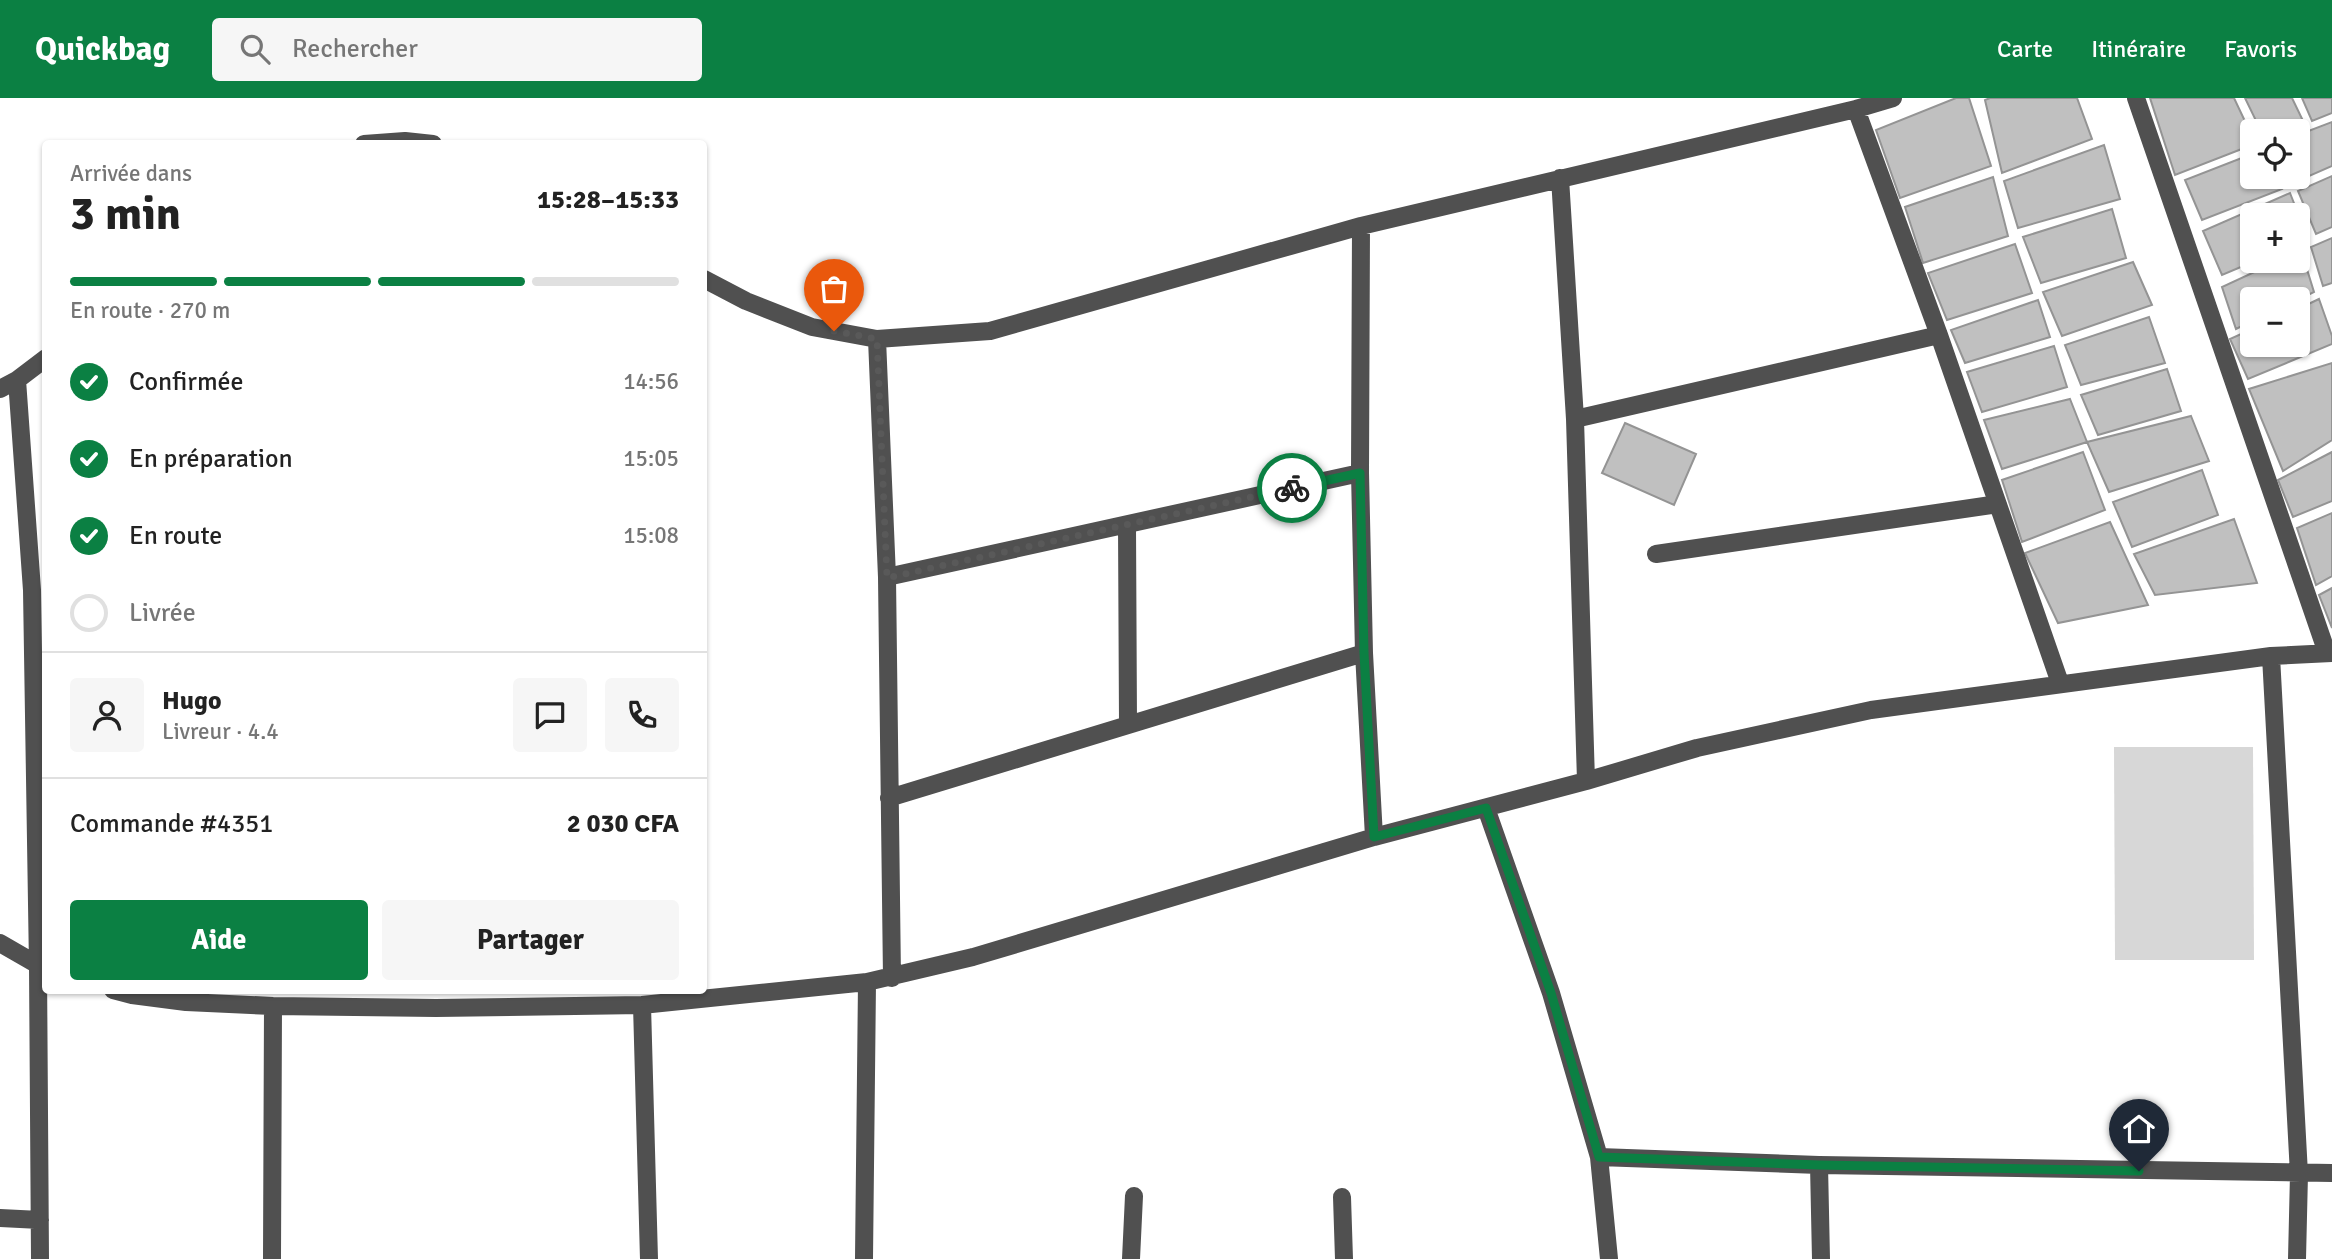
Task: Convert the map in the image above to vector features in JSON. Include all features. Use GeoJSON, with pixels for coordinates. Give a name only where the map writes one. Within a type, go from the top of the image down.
{"type":"FeatureCollection","features":[{"type":"Feature","properties":{"kind":"street"},"geometry":{"type":"LineString","coordinates":[[707,281],[747,301],[812,327],[877,339],[990,331],[1362,226],[1893,98]]}},
{"type":"Feature","properties":{"kind":"street"},"geometry":{"type":"LineString","coordinates":[[128,994],[186,1002],[273,1006],[437,999],[642,1005],[671,997],[867,982],[973,957],[1374,837],[1586,781],[1697,747],[1871,710],[2271,656],[2329,653],[2136,98]]}},
{"type":"Feature","properties":{"kind":"street"},"geometry":{"type":"LineString","coordinates":[[1856,109],[1939,335],[2060,683]]}},
{"type":"Feature","properties":{"kind":"street"},"geometry":{"type":"LineString","coordinates":[[1560,178],[1575,419],[1586,781]]}},
{"type":"Feature","properties":{"kind":"street"},"geometry":{"type":"LineString","coordinates":[[1362,226],[1360,473],[1364,653],[1374,837]]}},
{"type":"Feature","properties":{"kind":"street"},"geometry":{"type":"LineString","coordinates":[[1575,419],[1939,335]]}},
{"type":"Feature","properties":{"kind":"street"},"geometry":{"type":"LineString","coordinates":[[877,339],[887,578],[891,978]]}},
{"type":"Feature","properties":{"kind":"street"},"geometry":{"type":"LineString","coordinates":[[0,389],[42,361]]}},
{"type":"Feature","properties":{"kind":"street"},"geometry":{"type":"LineString","coordinates":[[17,380],[38,590],[42,968],[40,1259]]}},
{"type":"Feature","properties":{"kind":"street"},"geometry":{"type":"LineString","coordinates":[[887,578],[1360,473]]}},
{"type":"Feature","properties":{"kind":"street"},"geometry":{"type":"LineString","coordinates":[[1656,554],[1998,503]]}},
{"type":"Feature","properties":{"kind":"street"},"geometry":{"type":"LineString","coordinates":[[1127,525],[1128,724]]}},
{"type":"Feature","properties":{"kind":"street"},"geometry":{"type":"LineString","coordinates":[[889,798],[1364,653]]}},
{"type":"Feature","properties":{"kind":"street"},"geometry":{"type":"LineString","coordinates":[[2271,656],[2299,1174],[2297,1259]]}},
{"type":"Feature","properties":{"kind":"street"},"geometry":{"type":"LineString","coordinates":[[1486,808],[1551,993],[1599,1157],[1609,1259]]}},
{"type":"Feature","properties":{"kind":"street"},"geometry":{"type":"LineString","coordinates":[[0,943],[42,968]]}},
{"type":"Feature","properties":{"kind":"street"},"geometry":{"type":"LineString","coordinates":[[864,1259],[867,982]]}},
{"type":"Feature","properties":{"kind":"street"},"geometry":{"type":"LineString","coordinates":[[642,1005],[649,1259]]}},
{"type":"Feature","properties":{"kind":"street"},"geometry":{"type":"LineString","coordinates":[[272,1259],[273,1006]]}},
{"type":"Feature","properties":{"kind":"street"},"geometry":{"type":"LineString","coordinates":[[1599,1157],[1819,1165],[2332,1173]]}},
{"type":"Feature","properties":{"kind":"street"},"geometry":{"type":"LineString","coordinates":[[1819,1165],[1821,1259]]}},
{"type":"Feature","properties":{"kind":"street"},"geometry":{"type":"LineString","coordinates":[[1130,1259],[1134,1196]]}},
{"type":"Feature","properties":{"kind":"street"},"geometry":{"type":"LineString","coordinates":[[1342,1197],[1344,1259]]}},
{"type":"Feature","properties":{"kind":"street"},"geometry":{"type":"LineString","coordinates":[[0,1218],[40,1220]]}},
{"type":"Feature","properties":{"kind":"shaded area"},"geometry":{"type":"Polygon","coordinates":[[[2114,747],[2253,747],[2254,960],[2115,960],[2114,747]]]}},
{"type":"Feature","properties":{"kind":"building"},"geometry":{"type":"Polygon","coordinates":[[[1956,98],[1969,98],[1991,166],[1900,198],[1876,130],[1956,98]]]}},
{"type":"Feature","properties":{"kind":"building"},"geometry":{"type":"Polygon","coordinates":[[[2077,98],[2092,139],[2002,173],[1985,100],[2077,98]]]}},
{"type":"Feature","properties":{"kind":"building"},"geometry":{"type":"Polygon","coordinates":[[[2150,98],[2234,98],[2244,119],[2240,119],[2240,150],[2175,175],[2150,98]]]}},
{"type":"Feature","properties":{"kind":"building"},"geometry":{"type":"Polygon","coordinates":[[[2245,98],[2292,98],[2302,119],[2255,119],[2245,98]]]}},
{"type":"Feature","properties":{"kind":"building"},"geometry":{"type":"Polygon","coordinates":[[[2302,98],[2332,98],[2332,113],[2312,121],[2302,98]]]}},
{"type":"Feature","properties":{"kind":"building"},"geometry":{"type":"Polygon","coordinates":[[[2332,122],[2332,166],[2310,176],[2310,130],[2332,122]]]}},
{"type":"Feature","properties":{"kind":"building"},"geometry":{"type":"Polygon","coordinates":[[[2104,145],[2120,199],[2018,228],[2004,181],[2104,145]]]}},
{"type":"Feature","properties":{"kind":"building"},"geometry":{"type":"Polygon","coordinates":[[[2240,159],[2240,189],[2282,189],[2240,203],[2202,220],[2185,180],[2240,159]]]}},
{"type":"Feature","properties":{"kind":"building"},"geometry":{"type":"Polygon","coordinates":[[[2332,176],[2332,227],[2316,234],[2310,220],[2310,203],[2303,203],[2298,191],[2310,189],[2310,186],[2332,176]]]}},
{"type":"Feature","properties":{"kind":"building"},"geometry":{"type":"Polygon","coordinates":[[[1993,177],[2008,236],[1923,263],[1905,207],[1993,177]]]}},
{"type":"Feature","properties":{"kind":"building"},"geometry":{"type":"Polygon","coordinates":[[[2290,193],[2294,203],[2267,203],[2290,193]]]}},
{"type":"Feature","properties":{"kind":"building"},"geometry":{"type":"Polygon","coordinates":[[[2112,209],[2126,258],[2041,283],[2023,237],[2112,209]]]}},
{"type":"Feature","properties":{"kind":"building"},"geometry":{"type":"Polygon","coordinates":[[[2240,215],[2240,267],[2222,275],[2203,231],[2240,215]]]}},
{"type":"Feature","properties":{"kind":"building"},"geometry":{"type":"Polygon","coordinates":[[[2332,238],[2332,283],[2323,286],[2311,247],[2332,238]]]}},
{"type":"Feature","properties":{"kind":"building"},"geometry":{"type":"Polygon","coordinates":[[[2015,244],[2032,293],[1947,320],[1928,273],[2015,244]]]}},
{"type":"Feature","properties":{"kind":"building"},"geometry":{"type":"Polygon","coordinates":[[[2133,262],[2152,305],[2062,336],[2043,292],[2133,262]]]}},
{"type":"Feature","properties":{"kind":"building"},"geometry":{"type":"Polygon","coordinates":[[[2252,273],[2308,273],[2314,292],[2310,294],[2310,287],[2240,287],[2240,327],[2236,329],[2222,287],[2252,273]]]}},
{"type":"Feature","properties":{"kind":"building"},"geometry":{"type":"Polygon","coordinates":[[[2319,299],[2332,336],[2332,344],[2310,353],[2310,303],[2319,299]]]}},
{"type":"Feature","properties":{"kind":"building"},"geometry":{"type":"Polygon","coordinates":[[[2038,300],[2050,337],[1965,363],[1951,330],[2038,300]]]}},
{"type":"Feature","properties":{"kind":"building"},"geometry":{"type":"Polygon","coordinates":[[[2149,317],[2165,363],[2081,385],[2065,345],[2149,317]]]}},
{"type":"Feature","properties":{"kind":"building"},"geometry":{"type":"Polygon","coordinates":[[[2240,334],[2240,357],[2301,357],[2248,379],[2230,339],[2240,334]]]}},
{"type":"Feature","properties":{"kind":"building"},"geometry":{"type":"Polygon","coordinates":[[[2054,346],[2067,387],[1982,412],[1967,372],[2054,346]]]}},
{"type":"Feature","properties":{"kind":"building"},"geometry":{"type":"Polygon","coordinates":[[[2332,363],[2332,440],[2283,471],[2249,389],[2332,363]]]}},
{"type":"Feature","properties":{"kind":"building"},"geometry":{"type":"Polygon","coordinates":[[[2167,369],[2181,411],[2098,435],[2081,395],[2167,369]]]}},
{"type":"Feature","properties":{"kind":"building"},"geometry":{"type":"Polygon","coordinates":[[[2070,399],[2087,442],[2002,469],[1984,420],[2070,399]]]}},
{"type":"Feature","properties":{"kind":"building"},"geometry":{"type":"Polygon","coordinates":[[[2191,416],[2209,461],[2109,492],[2087,442],[2191,416]]]}},
{"type":"Feature","properties":{"kind":"building"},"geometry":{"type":"Polygon","coordinates":[[[1625,423],[1696,454],[1674,505],[1602,473],[1625,423]]]}},
{"type":"Feature","properties":{"kind":"building"},"geometry":{"type":"Polygon","coordinates":[[[2083,452],[2105,510],[2022,542],[2002,480],[2083,452]]]}},
{"type":"Feature","properties":{"kind":"building"},"geometry":{"type":"Polygon","coordinates":[[[2332,452],[2332,501],[2293,517],[2278,480],[2332,452]]]}},
{"type":"Feature","properties":{"kind":"building"},"geometry":{"type":"Polygon","coordinates":[[[2202,470],[2218,515],[2132,547],[2113,502],[2202,470]]]}},
{"type":"Feature","properties":{"kind":"building"},"geometry":{"type":"Polygon","coordinates":[[[2332,513],[2332,576],[2316,585],[2297,528],[2332,513]]]}},
{"type":"Feature","properties":{"kind":"building"},"geometry":{"type":"Polygon","coordinates":[[[2234,519],[2257,583],[2155,595],[2134,554],[2234,519]]]}},
{"type":"Feature","properties":{"kind":"building"},"geometry":{"type":"Polygon","coordinates":[[[2110,522],[2148,605],[2058,623],[2025,553],[2110,522]]]}},
{"type":"Feature","properties":{"kind":"building"},"geometry":{"type":"Polygon","coordinates":[[[2332,588],[2332,628],[2319,595],[2332,588]]]}},
{"type":"Feature","properties":{"kind":"way so far"},"geometry":{"type":"LineString","coordinates":[[834,331],[877,339],[887,578],[1292,488]]}},
{"type":"Feature","properties":{"kind":"route"},"geometry":{"type":"LineString","coordinates":[[1292,488],[1360,473],[1364,653],[1374,837],[1486,808],[1551,993],[1599,1157],[1819,1165],[2139,1171]]}}]}
